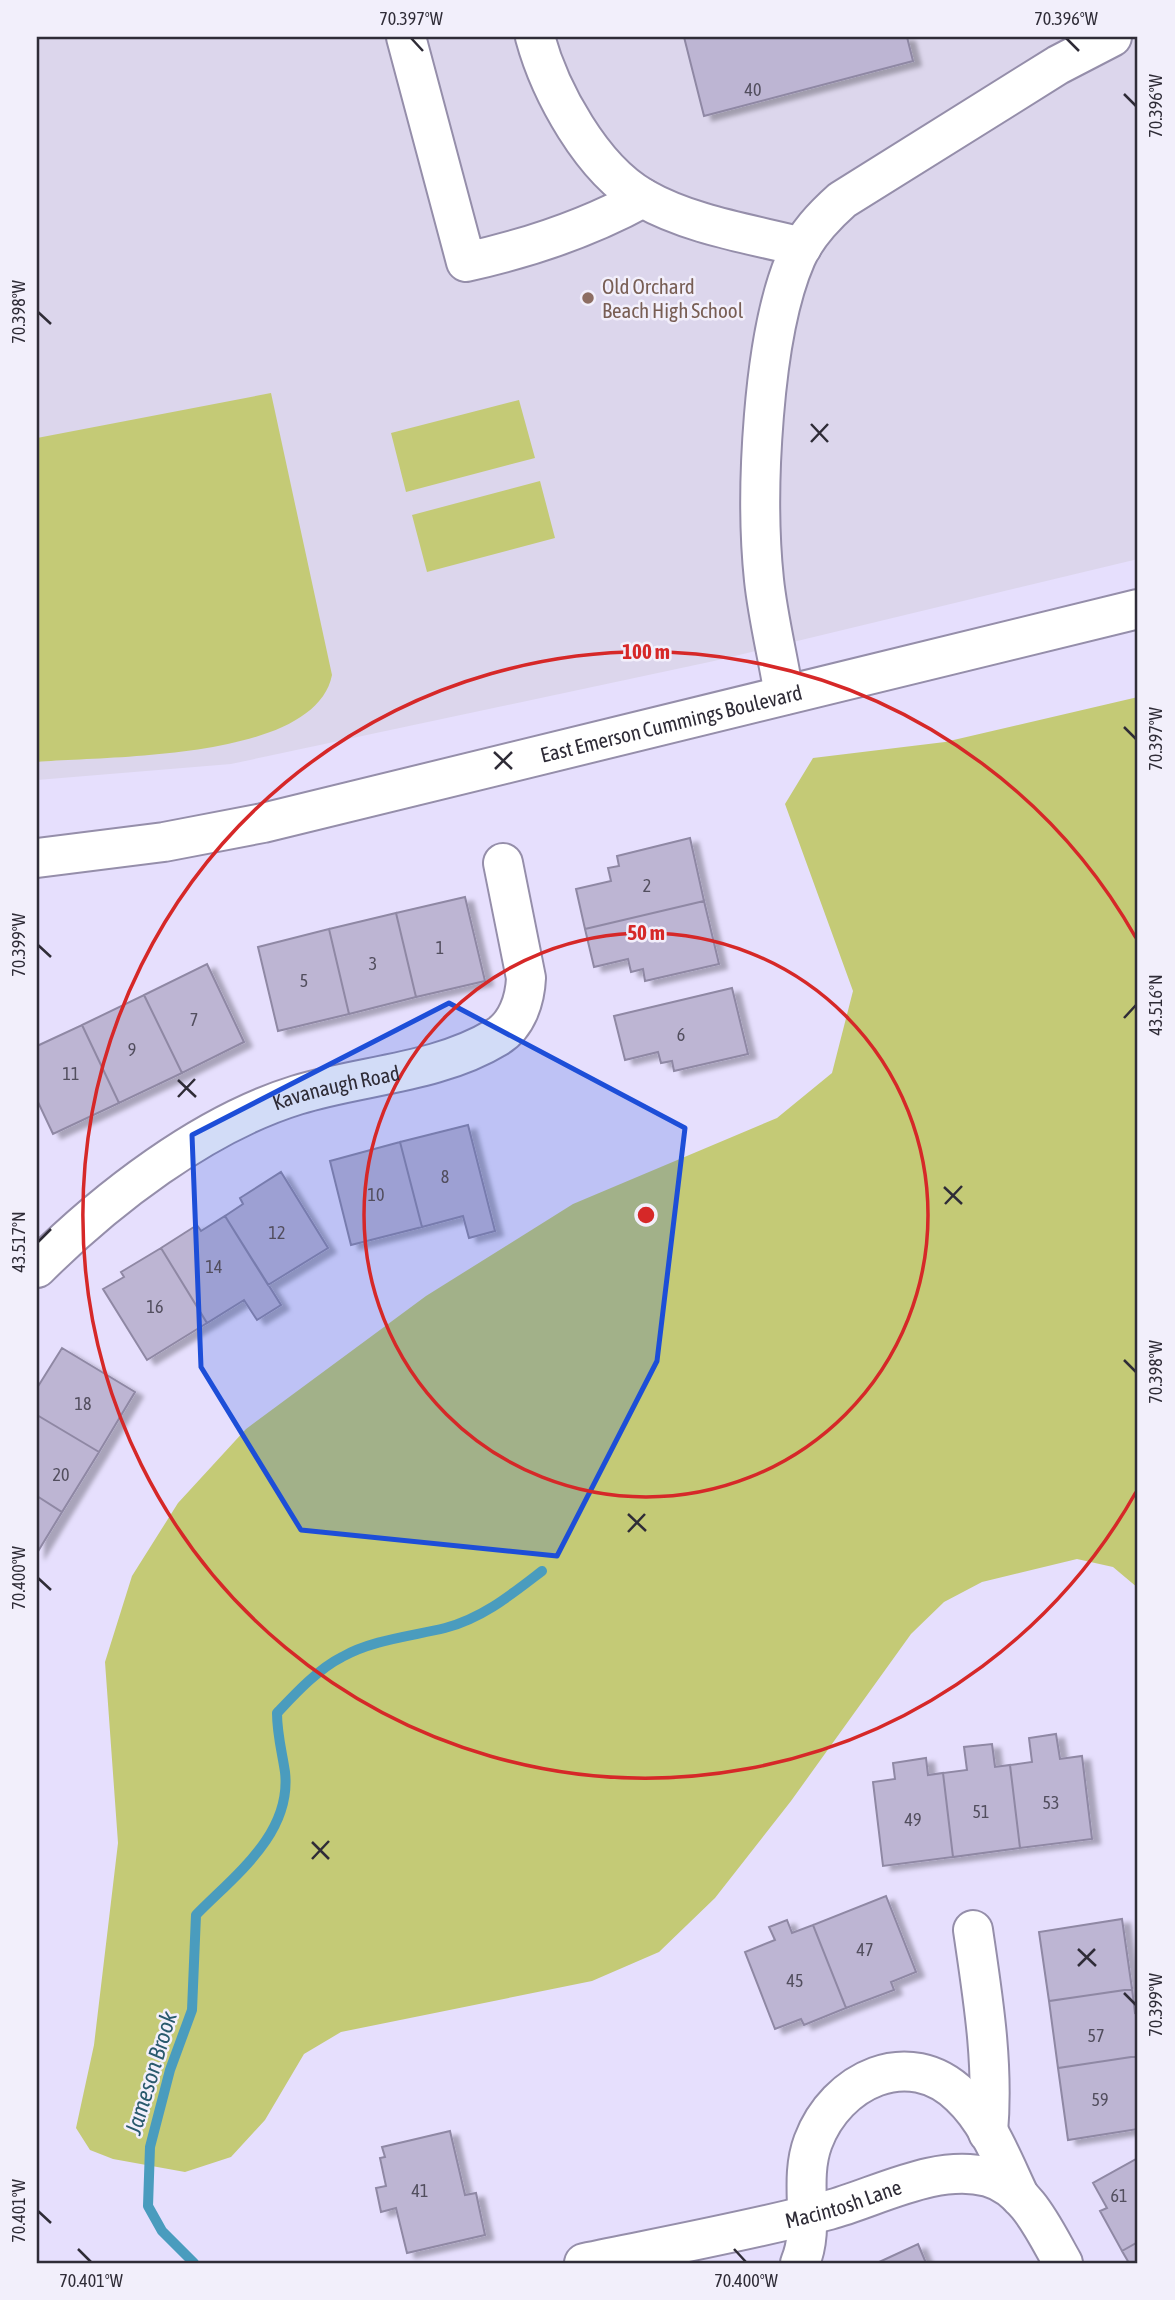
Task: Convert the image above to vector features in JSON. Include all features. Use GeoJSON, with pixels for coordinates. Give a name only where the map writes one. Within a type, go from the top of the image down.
{"type":"FeatureCollection","features":[{"type":"Feature","properties":{"kind":"street"},"geometry":{"type":"LineString","coordinates":[[405,37],[466,262],[522,250],[560,237],[643,198]]}},
{"type":"Feature","properties":{"kind":"street"},"geometry":{"type":"LineString","coordinates":[[535,37],[541,59],[566,112],[615,176],[643,198],[678,213],[802,247]]}},
{"type":"Feature","properties":{"kind":"street"},"geometry":{"type":"LineString","coordinates":[[784,695],[764,582],[762,488],[767,403],[776,331],[789,275],[802,247],[816,225],[842,200],[1058,65],[1112,37]]}},
{"type":"Feature","properties":{"kind":"street","name":"East Emerson Cummings Boulevard"},"geometry":{"type":"LineString","coordinates":[[37,858],[152,844],[262,823],[1138,609]]}},
{"type":"Feature","properties":{"kind":"street","name":"Kavanaugh Road"},"geometry":{"type":"LineString","coordinates":[[37,1268],[83,1225],[151,1172],[253,1112],[297,1095],[451,1057],[500,1036],[520,1011],[526,995],[526,978],[503,863]]}},
{"type":"Feature","properties":{"kind":"street"},"geometry":{"type":"LineString","coordinates":[[973,1930],[986,2016],[992,2091],[988,2133]]}},
{"type":"Feature","properties":{"kind":"street"},"geometry":{"type":"LineString","coordinates":[[800,2263],[804,2254],[807,2215],[804,2188],[813,2142],[838,2102],[854,2085],[887,2072],[933,2077],[963,2097],[988,2133],[1021,2198]]}},
{"type":"Feature","properties":{"kind":"street","name":"Macintosh Lane"},"geometry":{"type":"LineString","coordinates":[[584,2263],[807,2215],[927,2180],[963,2174],[992,2178],[1021,2198],[1035,2213],[1063,2263]]}},
{"type":"Feature","properties":{"kind":"highlighted area"},"geometry":{"type":"Polygon","coordinates":[[[449,1003],[685,1128],[657,1361],[557,1556],[301,1530],[201,1367],[192,1135],[449,1003]]]}},
{"type":"Feature","properties":{"kind":"shaded area","name":"Old Orchard Beach High School"},"geometry":{"type":"Polygon","coordinates":[[[37,37],[1138,37],[1138,559],[714,661],[231,764],[37,780],[37,37]]]}},
{"type":"Feature","properties":{"kind":"green space"},"geometry":{"type":"Polygon","coordinates":[[[271,393],[332,675],[317,703],[289,724],[250,739],[157,755],[37,762],[37,438],[271,393]]]}},
{"type":"Feature","properties":{"kind":"green space"},"geometry":{"type":"Polygon","coordinates":[[[519,400],[535,458],[406,492],[391,433],[519,400]]]}},
{"type":"Feature","properties":{"kind":"green space"},"geometry":{"type":"Polygon","coordinates":[[[540,481],[555,538],[427,572],[412,515],[540,481]]]}},
{"type":"Feature","properties":{"kind":"green space"},"geometry":{"type":"Polygon","coordinates":[[[1138,697],[1138,1588],[1113,1567],[1077,1559],[982,1582],[944,1602],[911,1634],[791,1801],[715,1898],[659,1952],[592,1981],[341,2032],[304,2054],[265,2120],[231,2157],[185,2172],[113,2159],[90,2150],[76,2128],[94,2045],[118,1843],[105,1662],[132,1576],[178,1503],[246,1429],[426,1296],[573,1204],[777,1118],[832,1073],[853,991],[785,804],[813,758],[945,742],[1138,697]]]}},
{"type":"Feature","properties":{"kind":"building"},"geometry":{"type":"Polygon","coordinates":[[[684,37],[907,37],[913,61],[704,116],[684,37]]]}},
{"type":"Feature","properties":{"kind":"building"},"geometry":{"type":"Polygon","coordinates":[[[690,838],[704,901],[585,929],[576,889],[611,881],[608,868],[619,866],[617,856],[690,838]]]}},
{"type":"Feature","properties":{"kind":"building"},"geometry":{"type":"Polygon","coordinates":[[[465,897],[485,981],[416,997],[396,913],[465,897]]]}},
{"type":"Feature","properties":{"kind":"building"},"geometry":{"type":"Polygon","coordinates":[[[704,901],[719,964],[645,981],[643,969],[631,972],[628,959],[594,967],[585,929],[704,901]]]}},
{"type":"Feature","properties":{"kind":"building"},"geometry":{"type":"Polygon","coordinates":[[[396,913],[416,997],[349,1014],[329,929],[396,913]]]}},
{"type":"Feature","properties":{"kind":"building"},"geometry":{"type":"Polygon","coordinates":[[[329,929],[349,1014],[278,1031],[258,947],[329,929]]]}},
{"type":"Feature","properties":{"kind":"building"},"geometry":{"type":"Polygon","coordinates":[[[207,964],[244,1042],[182,1073],[144,995],[207,964]]]}},
{"type":"Feature","properties":{"kind":"building"},"geometry":{"type":"Polygon","coordinates":[[[732,988],[748,1054],[674,1071],[672,1061],[661,1063],[658,1052],[625,1060],[614,1016],[732,988]]]}},
{"type":"Feature","properties":{"kind":"building"},"geometry":{"type":"Polygon","coordinates":[[[144,995],[182,1073],[119,1103],[82,1025],[144,995]]]}},
{"type":"Feature","properties":{"kind":"building"},"geometry":{"type":"Polygon","coordinates":[[[82,1025],[119,1103],[53,1134],[37,1100],[37,1046],[82,1025]]]}},
{"type":"Feature","properties":{"kind":"building"},"geometry":{"type":"Polygon","coordinates":[[[468,1125],[495,1231],[469,1238],[463,1216],[422,1227],[400,1142],[468,1125]]]}},
{"type":"Feature","properties":{"kind":"building"},"geometry":{"type":"Polygon","coordinates":[[[400,1142],[422,1227],[351,1245],[330,1161],[400,1142]]]}},
{"type":"Feature","properties":{"kind":"building"},"geometry":{"type":"Polygon","coordinates":[[[281,1172],[328,1248],[268,1285],[225,1216],[243,1204],[240,1198],[281,1172]]]}},
{"type":"Feature","properties":{"kind":"building"},"geometry":{"type":"Polygon","coordinates":[[[225,1216],[281,1305],[257,1320],[244,1300],[207,1323],[161,1248],[197,1225],[201,1231],[225,1216]]]}},
{"type":"Feature","properties":{"kind":"building"},"geometry":{"type":"Polygon","coordinates":[[[161,1248],[207,1323],[147,1360],[103,1289],[124,1277],[121,1272],[161,1248]]]}},
{"type":"Feature","properties":{"kind":"building"},"geometry":{"type":"Polygon","coordinates":[[[62,1348],[135,1392],[99,1452],[37,1415],[37,1388],[62,1348]]]}},
{"type":"Feature","properties":{"kind":"building"},"geometry":{"type":"Polygon","coordinates":[[[37,1415],[99,1452],[62,1512],[37,1496],[37,1415]]]}},
{"type":"Feature","properties":{"kind":"building"},"geometry":{"type":"Polygon","coordinates":[[[37,1496],[62,1512],[37,1553],[37,1496]]]}},
{"type":"Feature","properties":{"kind":"building"},"geometry":{"type":"Polygon","coordinates":[[[1056,1734],[1060,1759],[1082,1756],[1092,1839],[1020,1848],[1010,1765],[1032,1762],[1029,1738],[1056,1734]]]}},
{"type":"Feature","properties":{"kind":"building"},"geometry":{"type":"Polygon","coordinates":[[[992,1744],[995,1767],[1010,1765],[1020,1848],[953,1857],[943,1773],[967,1770],[964,1747],[992,1744]]]}},
{"type":"Feature","properties":{"kind":"building"},"geometry":{"type":"Polygon","coordinates":[[[926,1758],[928,1775],[943,1773],[953,1857],[883,1866],[873,1782],[895,1779],[893,1763],[926,1758]]]}},
{"type":"Feature","properties":{"kind":"building"},"geometry":{"type":"Polygon","coordinates":[[[886,1896],[916,1972],[891,1982],[894,1990],[846,2008],[813,1925],[886,1896]]]}},
{"type":"Feature","properties":{"kind":"building"},"geometry":{"type":"Polygon","coordinates":[[[1122,1919],[1132,1989],[1049,2001],[1039,1932],[1122,1919]]]}},
{"type":"Feature","properties":{"kind":"building"},"geometry":{"type":"Polygon","coordinates":[[[787,1920],[792,1933],[813,1925],[846,2008],[804,2025],[801,2019],[775,2029],[745,1952],[775,1940],[769,1927],[787,1920]]]}},
{"type":"Feature","properties":{"kind":"building"},"geometry":{"type":"Polygon","coordinates":[[[1132,1989],[1135,2013],[1138,2012],[1138,2056],[1058,2068],[1049,2001],[1132,1989]]]}},
{"type":"Feature","properties":{"kind":"building"},"geometry":{"type":"Polygon","coordinates":[[[1138,2056],[1138,2129],[1068,2140],[1058,2068],[1138,2056]]]}},
{"type":"Feature","properties":{"kind":"building"},"geometry":{"type":"Polygon","coordinates":[[[450,2131],[465,2195],[476,2193],[485,2235],[407,2253],[396,2208],[381,2212],[376,2188],[386,2186],[380,2158],[385,2157],[382,2147],[450,2131]]]}},
{"type":"Feature","properties":{"kind":"building"},"geometry":{"type":"Polygon","coordinates":[[[1138,2158],[1138,2242],[1122,2251],[1100,2211],[1107,2208],[1093,2183],[1138,2158]]]}},
{"type":"Feature","properties":{"kind":"building"},"geometry":{"type":"Polygon","coordinates":[[[1138,2242],[1138,2263],[1129,2263],[1122,2251],[1138,2242]]]}},
{"type":"Feature","properties":{"kind":"building"},"geometry":{"type":"Polygon","coordinates":[[[918,2244],[926,2263],[877,2263],[918,2244]]]}},
{"type":"Feature","properties":{"kind":"waterway","name":"Jameson Brook"},"geometry":{"type":"LineString","coordinates":[[194,2263],[162,2231],[148,2206],[150,2147],[170,2070],[192,2010],[196,1915],[243,1869],[270,1834],[279,1815],[285,1794],[285,1772],[277,1713],[316,1675],[342,1657],[379,1642],[459,1624],[496,1604],[542,1571]]}},
{"type":"Feature","properties":{"kind":"place","name":"Old Orchard Beach High School"},"geometry":{"type":"Point","coordinates":[588,298]}}]}
